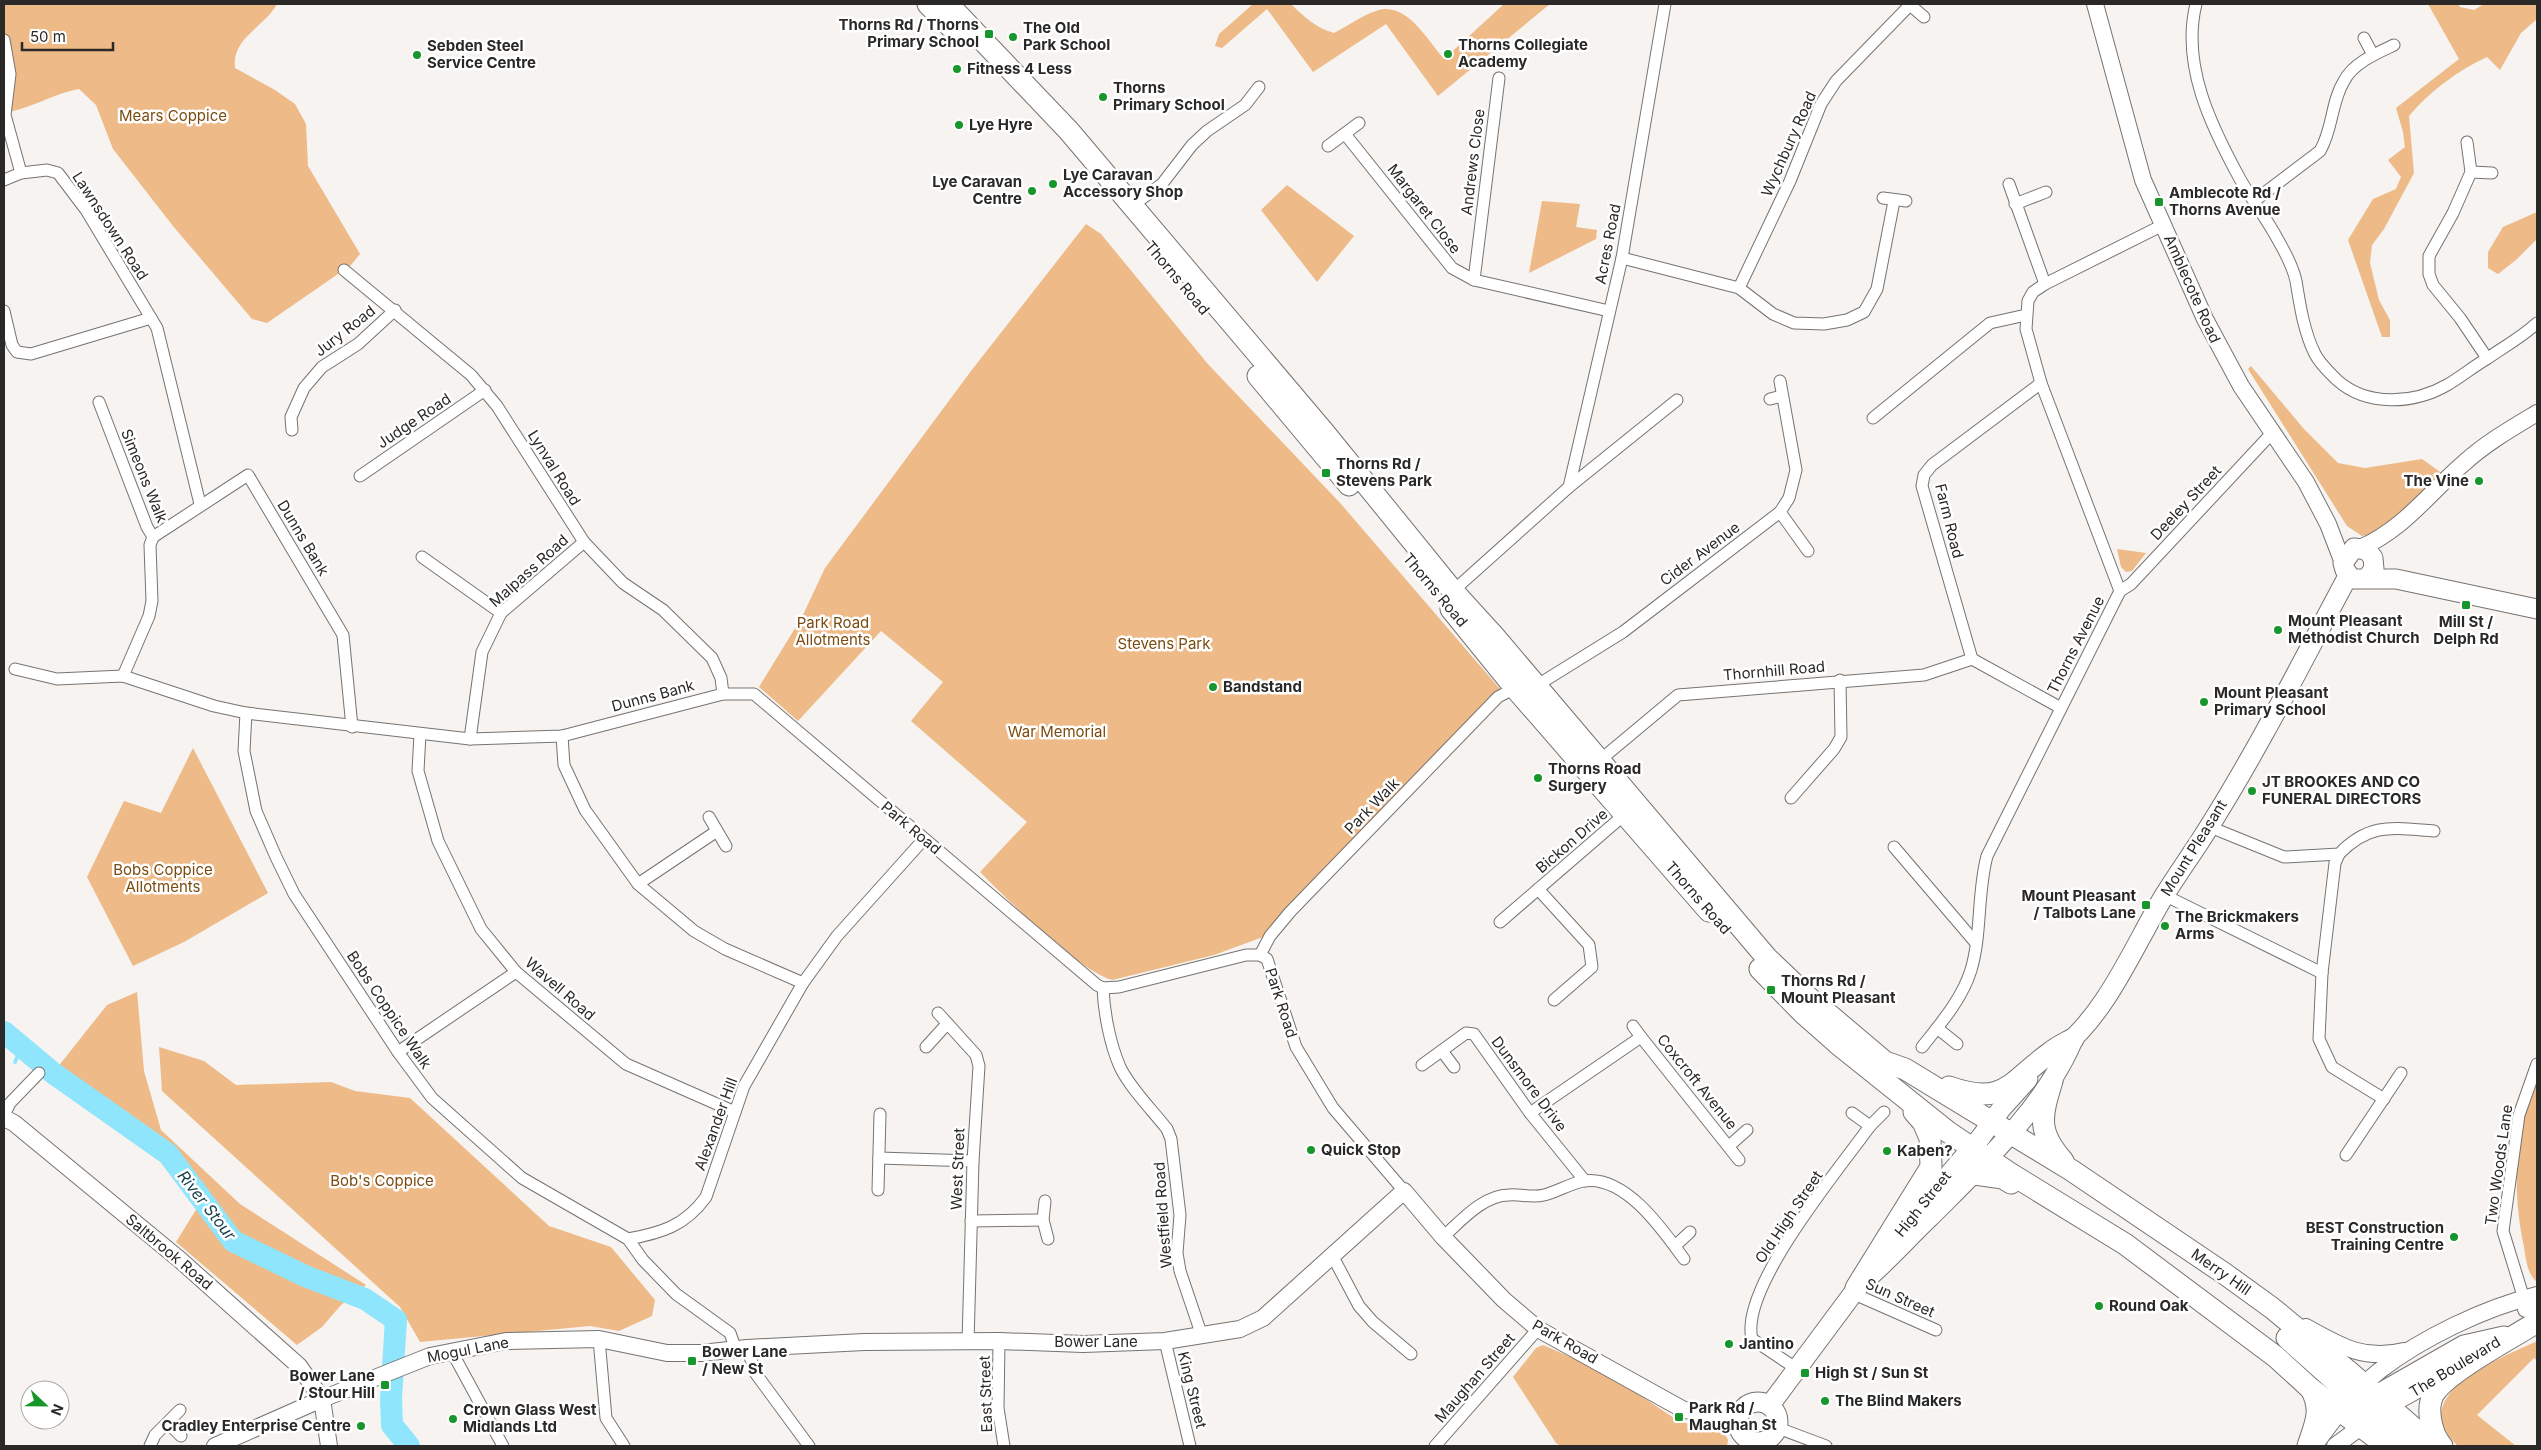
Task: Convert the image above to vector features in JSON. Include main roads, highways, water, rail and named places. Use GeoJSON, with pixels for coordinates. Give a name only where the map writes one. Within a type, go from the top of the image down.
{"type":"FeatureCollection","features":[{"type":"Feature","properties":{"kind":"highway","name":"Thorns Road"},"geometry":{"type":"LineString","coordinates":[[928,4],[1026,104],[1092,179],[1211,319],[1515,688],[1766,976],[1804,1014],[1890,1087],[1988,1145]]}},
{"type":"Feature","properties":{"kind":"highway","name":"Thorns Road"},"geometry":{"type":"LineString","coordinates":[[948,4],[1069,131],[1133,205],[1453,591],[1768,958],[1808,997],[1885,1062],[1905,1069],[1988,1145]]}},
{"type":"Feature","properties":{"kind":"highway"},"geometry":{"type":"LineString","coordinates":[[1905,1069],[1951,1088],[1970,1094],[1986,1095],[2014,1084],[2050,1053],[2074,1039]]}},
{"type":"Feature","properties":{"kind":"highway"},"geometry":{"type":"LineString","coordinates":[[1885,1062],[1953,1119],[1988,1145],[2117,1229],[2119,1241],[2094,1232],[2003,1178],[1988,1145]]}},
{"type":"Feature","properties":{"kind":"highway"},"geometry":{"type":"LineString","coordinates":[[2052,1081],[2042,1112],[2044,1128],[2051,1147],[2071,1170]]}},
{"type":"Feature","properties":{"kind":"highway"},"geometry":{"type":"LineString","coordinates":[[1854,1291],[1931,1167],[1930,1138],[1923,1122],[1890,1087]]}},
{"type":"Feature","properties":{"kind":"highway","name":"Merry Hill"},"geometry":{"type":"LineString","coordinates":[[1988,1145],[2071,1170],[2272,1308],[2365,1405],[2387,1446]]}},
{"type":"Feature","properties":{"kind":"highway","name":"Merry Hill"},"geometry":{"type":"LineString","coordinates":[[2119,1241],[2276,1357],[2311,1389],[2365,1405],[2434,1446]]}},
{"type":"Feature","properties":{"kind":"highway"},"geometry":{"type":"LineString","coordinates":[[2225,1274],[2246,1302],[2412,1446]]}},
{"type":"Feature","properties":{"kind":"highway"},"geometry":{"type":"LineString","coordinates":[[2442,1446],[2436,1440],[2430,1412],[2434,1393],[2450,1377],[2537,1322]]}},
{"type":"Feature","properties":{"kind":"highway"},"geometry":{"type":"LineString","coordinates":[[2365,1405],[2464,1346],[2504,1337]]}},
{"type":"Feature","properties":{"kind":"highway"},"geometry":{"type":"LineString","coordinates":[[2308,1446],[2318,1416],[2318,1402],[2311,1389]]}},
{"type":"Feature","properties":{"kind":"main road","name":"Mount Pleasant"},"geometry":{"type":"LineString","coordinates":[[1988,1145],[2018,1089],[2074,1039],[2110,988],[2164,895],[2210,826],[2360,563],[2396,579],[2537,609]]}},
{"type":"Feature","properties":{"kind":"main road"},"geometry":{"type":"LineString","coordinates":[[1988,1145],[2052,1081],[2074,1039]]}},
{"type":"Feature","properties":{"kind":"main road","name":"High Street"},"geometry":{"type":"LineString","coordinates":[[1854,1291],[1887,1262],[1988,1145]]}},
{"type":"Feature","properties":{"kind":"main road","name":"High Street"},"geometry":{"type":"LineString","coordinates":[[1770,1405],[1854,1291],[1988,1145]]}},
{"type":"Feature","properties":{"kind":"main road"},"geometry":{"type":"LineString","coordinates":[[1758,1402],[1770,1405],[1777,1415],[1778,1428],[1775,1434],[1764,1441],[1745,1443],[1740,1430],[1742,1410],[1752,1403],[1758,1402]]}},
{"type":"Feature","properties":{"kind":"waterway","name":"River Stour"},"geometry":{"type":"LineString","coordinates":[[4,1032],[53,1073],[168,1154],[233,1241],[305,1276],[365,1299],[396,1320],[391,1398],[392,1425],[409,1446]]}},
{"type":"Feature","properties":{"kind":"waterway"},"geometry":{"type":"LineString","coordinates":[[15,1062],[22,1047]]}},
{"type":"Feature","properties":{"kind":"place","name":"Thorns Rd / Thorns Primary School"},"geometry":{"type":"Point","coordinates":[989,34]}},
{"type":"Feature","properties":{"kind":"place","name":"The Old Park School"},"geometry":{"type":"Point","coordinates":[1013,37]}},
{"type":"Feature","properties":{"kind":"place","name":"Thorns Collegiate Academy"},"geometry":{"type":"Point","coordinates":[1448,54]}},
{"type":"Feature","properties":{"kind":"place","name":"Sebden Steel Service Centre"},"geometry":{"type":"Point","coordinates":[417,55]}},
{"type":"Feature","properties":{"kind":"place","name":"Fitness 4 Less"},"geometry":{"type":"Point","coordinates":[957,69]}},
{"type":"Feature","properties":{"kind":"place","name":"Thorns Primary School"},"geometry":{"type":"Point","coordinates":[1103,97]}},
{"type":"Feature","properties":{"kind":"place","name":"Lye Hyre"},"geometry":{"type":"Point","coordinates":[959,125]}},
{"type":"Feature","properties":{"kind":"place","name":"Lye Caravan Accessory Shop"},"geometry":{"type":"Point","coordinates":[1053,184]}},
{"type":"Feature","properties":{"kind":"place","name":"Lye Caravan Centre"},"geometry":{"type":"Point","coordinates":[1032,191]}},
{"type":"Feature","properties":{"kind":"place","name":"Amblecote Rd / Thorns Avenue"},"geometry":{"type":"Point","coordinates":[2159,202]}},
{"type":"Feature","properties":{"kind":"place","name":"Thorns Rd / Stevens Park"},"geometry":{"type":"Point","coordinates":[1326,473]}},
{"type":"Feature","properties":{"kind":"place","name":"The Vine"},"geometry":{"type":"Point","coordinates":[2479,481]}},
{"type":"Feature","properties":{"kind":"place","name":"Mill St / Delph Rd"},"geometry":{"type":"Point","coordinates":[2466,605]}},
{"type":"Feature","properties":{"kind":"place","name":"Mount Pleasant Methodist Church"},"geometry":{"type":"Point","coordinates":[2278,630]}},
{"type":"Feature","properties":{"kind":"place","name":"Bandstand"},"geometry":{"type":"Point","coordinates":[1213,687]}},
{"type":"Feature","properties":{"kind":"place","name":"Mount Pleasant Primary School"},"geometry":{"type":"Point","coordinates":[2204,702]}},
{"type":"Feature","properties":{"kind":"place","name":"Thorns Road Surgery"},"geometry":{"type":"Point","coordinates":[1538,778]}},
{"type":"Feature","properties":{"kind":"place","name":"JT BROOKES AND CO FUNERAL DIRECTORS"},"geometry":{"type":"Point","coordinates":[2252,791]}},
{"type":"Feature","properties":{"kind":"place","name":"Mount Pleasant / Talbots Lane"},"geometry":{"type":"Point","coordinates":[2146,905]}},
{"type":"Feature","properties":{"kind":"place","name":"The Brickmakers Arms"},"geometry":{"type":"Point","coordinates":[2165,926]}},
{"type":"Feature","properties":{"kind":"place","name":"Thorns Rd / Mount Pleasant"},"geometry":{"type":"Point","coordinates":[1771,990]}},
{"type":"Feature","properties":{"kind":"place","name":"Quick Stop"},"geometry":{"type":"Point","coordinates":[1311,1150]}},
{"type":"Feature","properties":{"kind":"place","name":"Kaben?"},"geometry":{"type":"Point","coordinates":[1887,1151]}},
{"type":"Feature","properties":{"kind":"place","name":"BEST Construction Training Centre"},"geometry":{"type":"Point","coordinates":[2454,1237]}},
{"type":"Feature","properties":{"kind":"place","name":"Round Oak"},"geometry":{"type":"Point","coordinates":[2099,1306]}},
{"type":"Feature","properties":{"kind":"place","name":"Jantino"},"geometry":{"type":"Point","coordinates":[1729,1344]}},
{"type":"Feature","properties":{"kind":"place","name":"Bower Lane / New St"},"geometry":{"type":"Point","coordinates":[692,1361]}},
{"type":"Feature","properties":{"kind":"place","name":"High St / Sun St"},"geometry":{"type":"Point","coordinates":[1805,1373]}},
{"type":"Feature","properties":{"kind":"place","name":"Bower Lane / Stour Hill"},"geometry":{"type":"Point","coordinates":[385,1385]}},
{"type":"Feature","properties":{"kind":"place","name":"The Blind Makers"},"geometry":{"type":"Point","coordinates":[1825,1401]}},
{"type":"Feature","properties":{"kind":"place","name":"Park Rd / Maughan St"},"geometry":{"type":"Point","coordinates":[1679,1417]}},
{"type":"Feature","properties":{"kind":"place","name":"Crown Glass West Midlands Ltd"},"geometry":{"type":"Point","coordinates":[453,1419]}},
{"type":"Feature","properties":{"kind":"place","name":"Cradley Enterprise Centre"},"geometry":{"type":"Point","coordinates":[361,1426]}},
{"type":"Feature","properties":{"kind":"park label","name":"Mears Coppice"},"geometry":{"type":"Point","coordinates":[173,116]}},
{"type":"Feature","properties":{"kind":"park label","name":"Park Road Allotments"},"geometry":{"type":"Point","coordinates":[833,632]}},
{"type":"Feature","properties":{"kind":"park label","name":"Stevens Park"},"geometry":{"type":"Point","coordinates":[1164,644]}},
{"type":"Feature","properties":{"kind":"park label","name":"War Memorial"},"geometry":{"type":"Point","coordinates":[1057,732]}},
{"type":"Feature","properties":{"kind":"park label","name":"Bobs Coppice Allotments"},"geometry":{"type":"Point","coordinates":[163,878]}},
{"type":"Feature","properties":{"kind":"park label","name":"Bob's Coppice"},"geometry":{"type":"Point","coordinates":[382,1181]}}]}
